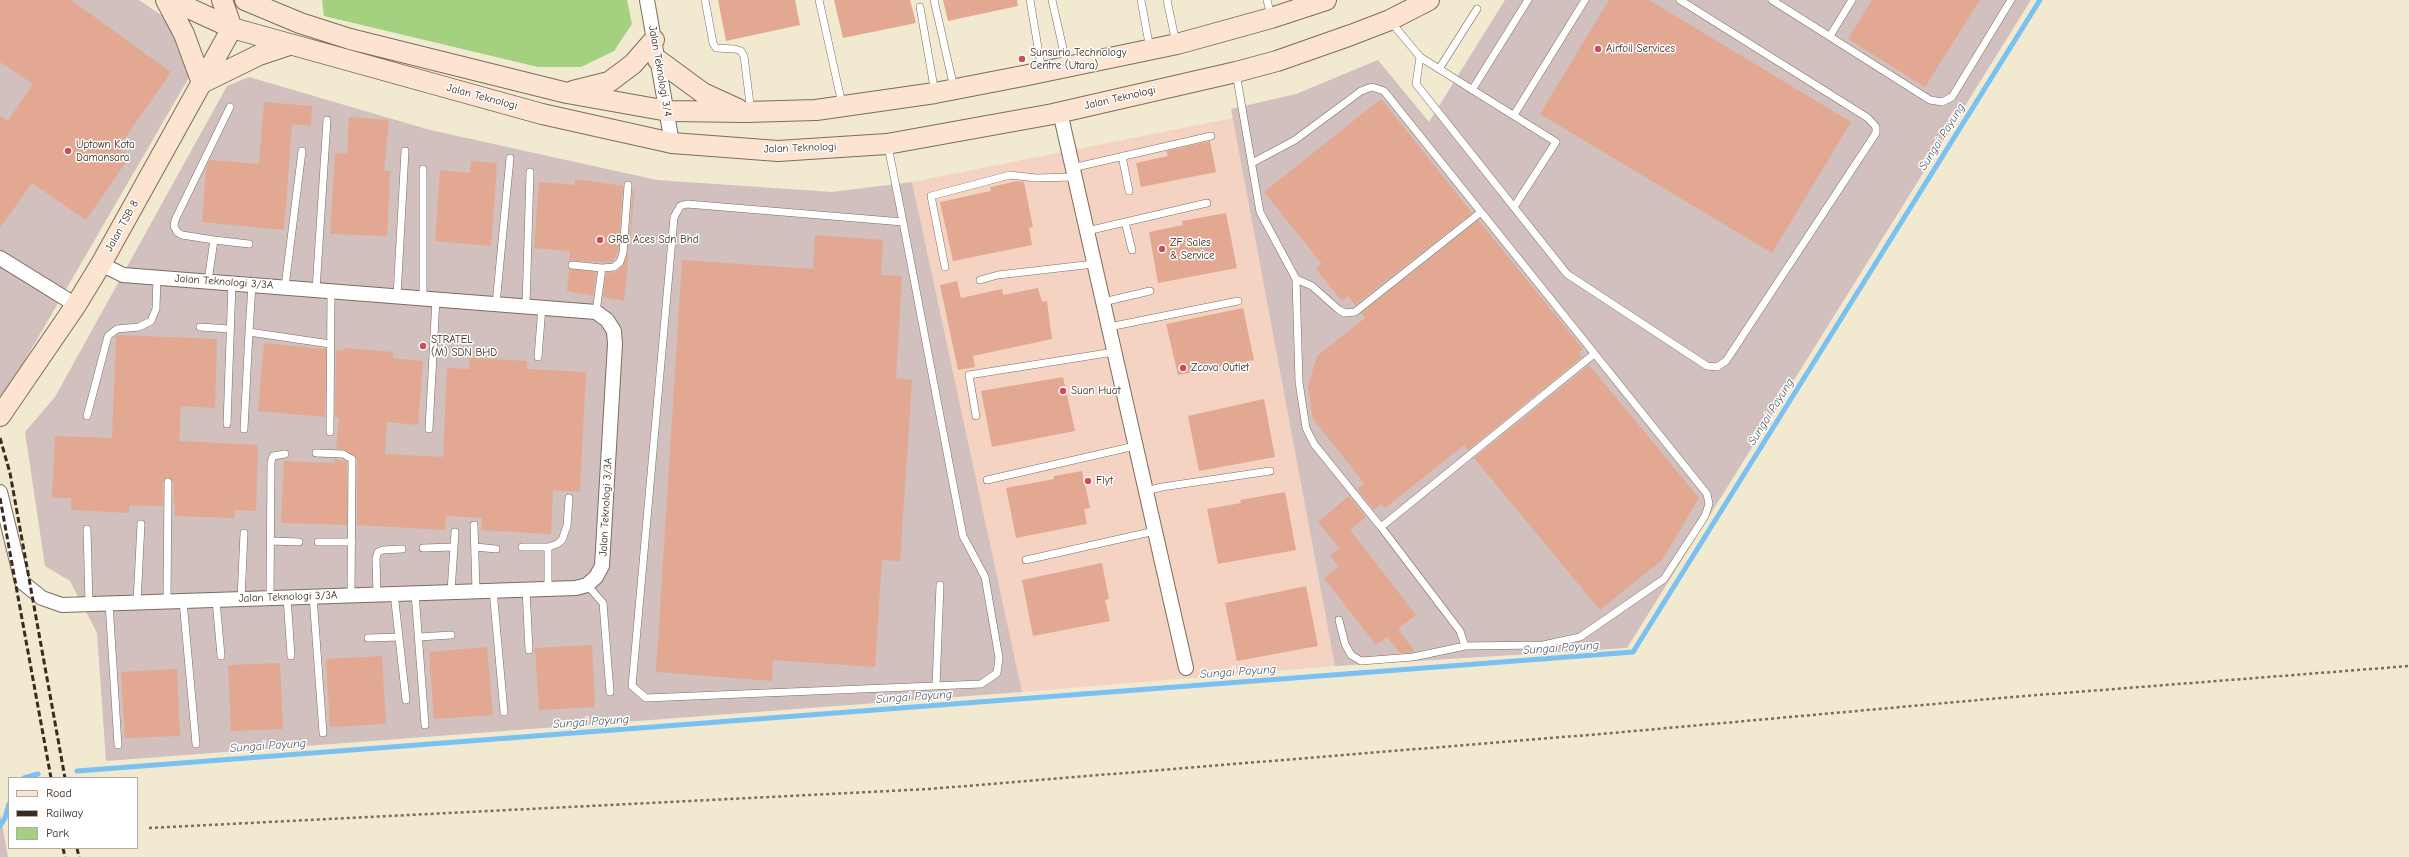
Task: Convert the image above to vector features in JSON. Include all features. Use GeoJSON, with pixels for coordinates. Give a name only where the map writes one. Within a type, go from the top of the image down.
{"type":"FeatureCollection","features":[{"type":"Feature","properties":{"kind":"street"},"geometry":{"type":"LineString","coordinates":[[166,0],[184,34],[202,83],[259,55],[289,45]]}},
{"type":"Feature","properties":{"kind":"street","name":"Jalan Teknologi"},"geometry":{"type":"LineString","coordinates":[[172,0],[232,28],[542,114],[672,143],[778,151],[887,144],[1060,112],[1236,72],[1277,61],[1390,20],[1429,0]]}},
{"type":"Feature","properties":{"kind":"street"},"geometry":{"type":"LineString","coordinates":[[222,0],[232,28],[255,20],[300,23]]}},
{"type":"Feature","properties":{"kind":"street"},"geometry":{"type":"LineString","coordinates":[[245,0],[300,23],[350,39],[567,93],[668,111],[748,112],[816,110],[935,93],[1177,44],[1269,9],[1326,0]]}},
{"type":"Feature","properties":{"kind":"street","name":"Jalan Teknologi 3/4"},"geometry":{"type":"LineString","coordinates":[[647,0],[668,111],[672,143]]}},
{"type":"Feature","properties":{"kind":"street","name":"Jalan TSB 8"},"geometry":{"type":"LineString","coordinates":[[0,416],[76,305],[102,264],[232,28]]}},
{"type":"Feature","properties":{"kind":"street"},"geometry":{"type":"LineString","coordinates":[[567,93],[609,82],[633,64],[654,40]]}},
{"type":"Feature","properties":{"kind":"street"},"geometry":{"type":"LineString","coordinates":[[658,60],[703,93],[748,112]]}},
{"type":"Feature","properties":{"kind":"street"},"geometry":{"type":"LineString","coordinates":[[1060,112],[1186,668]]}},
{"type":"Feature","properties":{"kind":"street"},"geometry":{"type":"LineString","coordinates":[[0,258],[76,305]]}},
{"type":"Feature","properties":{"kind":"street","name":"Jalan Teknologi 3/3A"},"geometry":{"type":"LineString","coordinates":[[0,492],[22,582],[42,598],[62,605],[576,588],[587,585],[596,577],[602,566],[615,344],[614,331],[607,320],[596,312],[123,275],[102,264]]}},
{"type":"Feature","properties":{"kind":"lane"},"geometry":{"type":"LineString","coordinates":[[705,0],[713,43],[716,48],[735,49],[741,51],[744,56],[748,112]]}},
{"type":"Feature","properties":{"kind":"lane"},"geometry":{"type":"LineString","coordinates":[[819,0],[842,107]]}},
{"type":"Feature","properties":{"kind":"lane"},"geometry":{"type":"LineString","coordinates":[[934,0],[954,89]]}},
{"type":"Feature","properties":{"kind":"lane"},"geometry":{"type":"LineString","coordinates":[[1030,0],[1042,72]]}},
{"type":"Feature","properties":{"kind":"lane"},"geometry":{"type":"LineString","coordinates":[[1052,0],[1067,67]]}},
{"type":"Feature","properties":{"kind":"lane"},"geometry":{"type":"LineString","coordinates":[[1141,0],[1150,50]]}},
{"type":"Feature","properties":{"kind":"lane"},"geometry":{"type":"LineString","coordinates":[[1167,0],[1177,44]]}},
{"type":"Feature","properties":{"kind":"lane"},"geometry":{"type":"LineString","coordinates":[[1472,90],[1528,0]]}},
{"type":"Feature","properties":{"kind":"lane"},"geometry":{"type":"LineString","coordinates":[[1514,116],[1584,0]]}},
{"type":"Feature","properties":{"kind":"lane"},"geometry":{"type":"LineString","coordinates":[[1420,57],[1416,84],[1567,274],[1707,366],[1717,367],[1726,361],[1876,133],[1876,127],[1868,118],[1680,0]]}},
{"type":"Feature","properties":{"kind":"lane"},"geometry":{"type":"LineString","coordinates":[[1772,0],[1930,100],[1942,102],[1952,97],[2011,0]]}},
{"type":"Feature","properties":{"kind":"lane"},"geometry":{"type":"LineString","coordinates":[[1830,36],[1852,0]]}},
{"type":"Feature","properties":{"kind":"lane"},"geometry":{"type":"LineString","coordinates":[[920,7],[935,93]]}},
{"type":"Feature","properties":{"kind":"lane"},"geometry":{"type":"LineString","coordinates":[[1439,69],[1477,9]]}},
{"type":"Feature","properties":{"kind":"lane"},"geometry":{"type":"LineString","coordinates":[[1390,20],[1420,57],[1556,142],[1514,207]]}},
{"type":"Feature","properties":{"kind":"lane"},"geometry":{"type":"LineString","coordinates":[[1236,72],[1260,212],[1296,280],[1299,382],[1306,428],[1314,444],[1381,527],[1460,632],[1466,646]]}},
{"type":"Feature","properties":{"kind":"lane"},"geometry":{"type":"LineString","coordinates":[[1252,163],[1295,140],[1361,91],[1372,87],[1379,88],[1389,95],[1707,494],[1709,504],[1705,516],[1664,579],[1580,636],[1543,645],[1466,646],[1413,657],[1362,661],[1351,655],[1345,644],[1339,620]]}},
{"type":"Feature","properties":{"kind":"lane"},"geometry":{"type":"LineString","coordinates":[[230,107],[175,220],[174,226],[177,232],[182,235],[249,244]]}},
{"type":"Feature","properties":{"kind":"lane"},"geometry":{"type":"LineString","coordinates":[[316,290],[327,120]]}},
{"type":"Feature","properties":{"kind":"lane"},"geometry":{"type":"LineString","coordinates":[[945,267],[931,196],[1010,176],[1036,178],[1073,172],[1122,156],[1211,136]]}},
{"type":"Feature","properties":{"kind":"lane"},"geometry":{"type":"LineString","coordinates":[[887,144],[903,222],[963,536],[985,577],[999,658],[997,672],[981,684],[646,698],[632,686],[674,217],[680,206],[687,204],[903,222]]}},
{"type":"Feature","properties":{"kind":"lane"},"geometry":{"type":"LineString","coordinates":[[397,296],[405,150]]}},
{"type":"Feature","properties":{"kind":"lane"},"geometry":{"type":"LineString","coordinates":[[285,287],[302,151]]}},
{"type":"Feature","properties":{"kind":"lane"},"geometry":{"type":"LineString","coordinates":[[1122,156],[1130,191]]}},
{"type":"Feature","properties":{"kind":"lane"},"geometry":{"type":"LineString","coordinates":[[496,304],[510,158]]}},
{"type":"Feature","properties":{"kind":"lane"},"geometry":{"type":"LineString","coordinates":[[423,169],[429,298],[429,429]]}},
{"type":"Feature","properties":{"kind":"lane"},"geometry":{"type":"LineString","coordinates":[[526,306],[530,172]]}},
{"type":"Feature","properties":{"kind":"lane"},"geometry":{"type":"LineString","coordinates":[[572,265],[602,268],[614,267],[620,262],[623,253],[628,185]]}},
{"type":"Feature","properties":{"kind":"lane"},"geometry":{"type":"LineString","coordinates":[[1087,231],[1206,203]]}},
{"type":"Feature","properties":{"kind":"lane"},"geometry":{"type":"LineString","coordinates":[[1296,280],[1312,286],[1339,310],[1345,313],[1355,312],[1481,212]]}},
{"type":"Feature","properties":{"kind":"lane"},"geometry":{"type":"LineString","coordinates":[[1125,222],[1132,250]]}},
{"type":"Feature","properties":{"kind":"lane"},"geometry":{"type":"LineString","coordinates":[[208,281],[214,240]]}},
{"type":"Feature","properties":{"kind":"lane"},"geometry":{"type":"LineString","coordinates":[[980,280],[998,276],[1094,264]]}},
{"type":"Feature","properties":{"kind":"lane"},"geometry":{"type":"LineString","coordinates":[[596,312],[602,268]]}},
{"type":"Feature","properties":{"kind":"lane"},"geometry":{"type":"LineString","coordinates":[[87,416],[108,336],[117,329],[139,327],[151,321],[156,309],[157,277]]}},
{"type":"Feature","properties":{"kind":"lane"},"geometry":{"type":"LineString","coordinates":[[226,424],[232,283]]}},
{"type":"Feature","properties":{"kind":"lane"},"geometry":{"type":"LineString","coordinates":[[244,429],[252,285]]}},
{"type":"Feature","properties":{"kind":"lane"},"geometry":{"type":"LineString","coordinates":[[330,432],[331,291]]}},
{"type":"Feature","properties":{"kind":"lane"},"geometry":{"type":"LineString","coordinates":[[1103,302],[1150,291]]}},
{"type":"Feature","properties":{"kind":"lane"},"geometry":{"type":"LineString","coordinates":[[1108,327],[1238,301]]}},
{"type":"Feature","properties":{"kind":"lane"},"geometry":{"type":"LineString","coordinates":[[538,357],[542,307]]}},
{"type":"Feature","properties":{"kind":"lane"},"geometry":{"type":"LineString","coordinates":[[200,327],[230,330]]}},
{"type":"Feature","properties":{"kind":"lane"},"geometry":{"type":"LineString","coordinates":[[249,332],[330,344]]}},
{"type":"Feature","properties":{"kind":"lane"},"geometry":{"type":"LineString","coordinates":[[976,416],[969,375],[1114,352]]}},
{"type":"Feature","properties":{"kind":"lane"},"geometry":{"type":"LineString","coordinates":[[1381,527],[1594,354]]}},
{"type":"Feature","properties":{"kind":"lane"},"geometry":{"type":"LineString","coordinates":[[987,480],[1135,446]]}},
{"type":"Feature","properties":{"kind":"lane"},"geometry":{"type":"LineString","coordinates":[[316,453],[343,454],[352,459],[351,595]]}},
{"type":"Feature","properties":{"kind":"lane"},"geometry":{"type":"LineString","coordinates":[[270,598],[271,462],[273,456],[285,454]]}},
{"type":"Feature","properties":{"kind":"lane"},"geometry":{"type":"LineString","coordinates":[[1146,491],[1162,487],[1270,471]]}},
{"type":"Feature","properties":{"kind":"lane"},"geometry":{"type":"LineString","coordinates":[[166,601],[168,482]]}},
{"type":"Feature","properties":{"kind":"lane"},"geometry":{"type":"LineString","coordinates":[[522,547],[548,547],[557,544],[565,534],[569,498]]}},
{"type":"Feature","properties":{"kind":"lane"},"geometry":{"type":"LineString","coordinates":[[137,602],[141,524]]}},
{"type":"Feature","properties":{"kind":"lane"},"geometry":{"type":"LineString","coordinates":[[474,525],[476,591]]}},
{"type":"Feature","properties":{"kind":"lane"},"geometry":{"type":"LineString","coordinates":[[87,529],[89,604]]}},
{"type":"Feature","properties":{"kind":"lane"},"geometry":{"type":"LineString","coordinates":[[1026,560],[1155,531]]}},
{"type":"Feature","properties":{"kind":"lane"},"geometry":{"type":"LineString","coordinates":[[451,591],[455,532]]}},
{"type":"Feature","properties":{"kind":"lane"},"geometry":{"type":"LineString","coordinates":[[241,599],[244,533]]}},
{"type":"Feature","properties":{"kind":"lane"},"geometry":{"type":"LineString","coordinates":[[271,541],[298,542]]}},
{"type":"Feature","properties":{"kind":"lane"},"geometry":{"type":"LineString","coordinates":[[318,542],[352,542]]}},
{"type":"Feature","properties":{"kind":"lane"},"geometry":{"type":"LineString","coordinates":[[423,548],[454,547]]}},
{"type":"Feature","properties":{"kind":"lane"},"geometry":{"type":"LineString","coordinates":[[548,547],[548,588]]}},
{"type":"Feature","properties":{"kind":"lane"},"geometry":{"type":"LineString","coordinates":[[475,548],[496,549]]}},
{"type":"Feature","properties":{"kind":"lane"},"geometry":{"type":"LineString","coordinates":[[377,594],[376,558],[378,552],[383,550],[402,549]]}},
{"type":"Feature","properties":{"kind":"lane"},"geometry":{"type":"LineString","coordinates":[[587,585],[603,603],[610,692]]}},
{"type":"Feature","properties":{"kind":"lane"},"geometry":{"type":"LineString","coordinates":[[936,686],[940,585]]}},
{"type":"Feature","properties":{"kind":"lane"},"geometry":{"type":"LineString","coordinates":[[526,589],[528,650]]}},
{"type":"Feature","properties":{"kind":"lane"},"geometry":{"type":"LineString","coordinates":[[493,590],[504,712]]}},
{"type":"Feature","properties":{"kind":"lane"},"geometry":{"type":"LineString","coordinates":[[394,593],[406,700]]}},
{"type":"Feature","properties":{"kind":"lane"},"geometry":{"type":"LineString","coordinates":[[415,593],[425,725]]}},
{"type":"Feature","properties":{"kind":"lane"},"geometry":{"type":"LineString","coordinates":[[313,596],[323,734]]}},
{"type":"Feature","properties":{"kind":"lane"},"geometry":{"type":"LineString","coordinates":[[286,597],[291,656]]}},
{"type":"Feature","properties":{"kind":"lane"},"geometry":{"type":"LineString","coordinates":[[183,600],[196,744]]}},
{"type":"Feature","properties":{"kind":"lane"},"geometry":{"type":"LineString","coordinates":[[216,600],[221,656]]}},
{"type":"Feature","properties":{"kind":"lane"},"geometry":{"type":"LineString","coordinates":[[109,603],[118,745]]}},
{"type":"Feature","properties":{"kind":"lane"},"geometry":{"type":"LineString","coordinates":[[419,637],[451,635]]}},
{"type":"Feature","properties":{"kind":"lane"},"geometry":{"type":"LineString","coordinates":[[368,638],[399,637]]}},
{"type":"Feature","properties":{"kind":"path"},"geometry":{"type":"LineString","coordinates":[[149,828],[929,789],[1604,734],[2012,697],[2409,666]]}},
{"type":"Feature","properties":{"kind":"shaded area","name":"Uptown Kota Damansara"},"geometry":{"type":"Polygon","coordinates":[[[0,0],[139,0],[170,21],[191,74],[7,391],[0,396],[0,0]]]}},
{"type":"Feature","properties":{"kind":"shaded area"},"geometry":{"type":"Polygon","coordinates":[[[1505,0],[2031,0],[1627,648],[1335,666],[1231,109],[1296,94],[1378,60],[1429,122],[1505,0]]]}},
{"type":"Feature","properties":{"kind":"shaded area"},"geometry":{"type":"Polygon","coordinates":[[[249,77],[430,130],[657,180],[832,192],[912,182],[1022,692],[106,761],[97,633],[70,581],[45,566],[25,432],[55,397],[227,86],[249,77]]]}},
{"type":"Feature","properties":{"kind":"shaded area"},"geometry":{"type":"Polygon","coordinates":[[[1233,118],[1335,666],[1022,692],[912,182],[1233,118]]]}},
{"type":"Feature","properties":{"kind":"shaded area"},"geometry":{"type":"Polygon","coordinates":[[[0,813],[2,823],[8,857],[0,857],[0,813]]]}},
{"type":"Feature","properties":{"kind":"green space"},"geometry":{"type":"Polygon","coordinates":[[[322,0],[627,0],[632,24],[614,51],[581,67],[538,67],[324,16],[322,0]]]}},
{"type":"Feature","properties":{"kind":"building","name":"Uptown Kota Damansara"},"geometry":{"type":"Polygon","coordinates":[[[0,0],[71,0],[171,72],[118,148],[130,156],[86,220],[32,183],[0,228],[0,116],[8,121],[33,84],[0,62],[0,0]]]}},
{"type":"Feature","properties":{"kind":"building"},"geometry":{"type":"Polygon","coordinates":[[[718,0],[795,0],[800,25],[726,41],[718,0]]]}},
{"type":"Feature","properties":{"kind":"building"},"geometry":{"type":"Polygon","coordinates":[[[834,0],[910,0],[916,23],[843,38],[834,0]]]}},
{"type":"Feature","properties":{"kind":"building"},"geometry":{"type":"Polygon","coordinates":[[[943,0],[1017,0],[1018,6],[948,21],[943,0]]]}},
{"type":"Feature","properties":{"kind":"building"},"geometry":{"type":"Polygon","coordinates":[[[1609,0],[1649,0],[1851,122],[1772,253],[1540,114],[1609,0]]]}},
{"type":"Feature","properties":{"kind":"building"},"geometry":{"type":"Polygon","coordinates":[[[1872,0],[1980,0],[1925,87],[1848,39],[1872,0]]]}},
{"type":"Feature","properties":{"kind":"building"},"geometry":{"type":"Polygon","coordinates":[[[1381,99],[1472,213],[1355,305],[1348,296],[1342,301],[1316,269],[1322,264],[1264,192],[1381,99]]]}},
{"type":"Feature","properties":{"kind":"building"},"geometry":{"type":"Polygon","coordinates":[[[264,102],[312,106],[311,126],[292,124],[284,230],[202,222],[206,168],[210,160],[259,164],[264,102]]]}},
{"type":"Feature","properties":{"kind":"building"},"geometry":{"type":"Polygon","coordinates":[[[349,117],[389,120],[384,171],[390,171],[387,236],[330,234],[335,153],[347,154],[349,117]]]}},
{"type":"Feature","properties":{"kind":"building"},"geometry":{"type":"Polygon","coordinates":[[[1210,141],[1216,172],[1141,187],[1136,163],[1168,156],[1166,151],[1210,141]]]}},
{"type":"Feature","properties":{"kind":"building"},"geometry":{"type":"Polygon","coordinates":[[[471,161],[497,163],[491,246],[435,241],[440,170],[470,173],[471,161]]]}},
{"type":"Feature","properties":{"kind":"building"},"geometry":{"type":"Polygon","coordinates":[[[575,179],[623,186],[618,252],[612,262],[569,261],[570,251],[534,248],[539,182],[575,185],[575,179]]]}},
{"type":"Feature","properties":{"kind":"building"},"geometry":{"type":"Polygon","coordinates":[[[1018,181],[1024,182],[1033,227],[1029,228],[1032,245],[953,261],[940,202],[991,191],[990,187],[1018,181]]]}},
{"type":"Feature","properties":{"kind":"building"},"geometry":{"type":"Polygon","coordinates":[[[633,188],[635,188],[624,301],[603,297],[606,273],[615,272],[623,266],[628,254],[633,188]]]}},
{"type":"Feature","properties":{"kind":"building"},"geometry":{"type":"Polygon","coordinates":[[[1226,213],[1237,268],[1158,283],[1149,232],[1183,225],[1182,221],[1226,213]]]}},
{"type":"Feature","properties":{"kind":"building"},"geometry":{"type":"Polygon","coordinates":[[[1478,220],[1583,349],[1579,353],[1582,357],[1468,450],[1464,445],[1385,508],[1381,504],[1374,510],[1357,489],[1364,483],[1313,419],[1308,386],[1317,356],[1365,318],[1361,313],[1478,220]]]}},
{"type":"Feature","properties":{"kind":"building"},"geometry":{"type":"Polygon","coordinates":[[[815,235],[883,240],[881,275],[902,276],[896,378],[912,380],[900,561],[882,560],[875,667],[773,660],[772,681],[656,672],[682,260],[813,269],[815,235]]]}},
{"type":"Feature","properties":{"kind":"building"},"geometry":{"type":"Polygon","coordinates":[[[569,268],[596,272],[593,296],[567,291],[569,268]]]}},
{"type":"Feature","properties":{"kind":"building"},"geometry":{"type":"Polygon","coordinates":[[[957,281],[961,298],[1002,289],[1003,295],[1038,288],[1042,302],[1047,301],[1052,339],[973,356],[975,367],[958,370],[940,285],[957,281]]]}},
{"type":"Feature","properties":{"kind":"building"},"geometry":{"type":"Polygon","coordinates":[[[1243,308],[1254,360],[1178,375],[1166,324],[1243,308]]]}},
{"type":"Feature","properties":{"kind":"building"},"geometry":{"type":"Polygon","coordinates":[[[116,336],[217,339],[215,408],[181,406],[179,441],[258,445],[256,511],[235,510],[234,518],[175,516],[173,482],[168,477],[163,482],[163,506],[130,505],[129,513],[71,510],[71,498],[52,498],[55,436],[112,438],[116,336]]]}},
{"type":"Feature","properties":{"kind":"building"},"geometry":{"type":"Polygon","coordinates":[[[264,343],[326,349],[325,417],[258,411],[264,343]]]}},
{"type":"Feature","properties":{"kind":"building"},"geometry":{"type":"Polygon","coordinates":[[[345,348],[393,352],[393,358],[423,361],[418,425],[387,422],[385,454],[443,457],[447,368],[469,369],[470,358],[527,361],[527,369],[586,372],[580,492],[553,490],[551,534],[481,530],[482,518],[446,516],[445,530],[357,525],[357,459],[345,450],[336,449],[339,418],[335,418],[336,350],[344,351],[345,348]]]}},
{"type":"Feature","properties":{"kind":"building"},"geometry":{"type":"Polygon","coordinates":[[[1589,365],[1699,498],[1662,560],[1600,610],[1474,458],[1589,365]]]}},
{"type":"Feature","properties":{"kind":"building"},"geometry":{"type":"Polygon","coordinates":[[[1063,377],[1075,431],[992,447],[981,391],[1063,377]]]}},
{"type":"Feature","properties":{"kind":"building"},"geometry":{"type":"Polygon","coordinates":[[[1264,399],[1275,457],[1199,471],[1188,416],[1264,399]]]}},
{"type":"Feature","properties":{"kind":"building"},"geometry":{"type":"Polygon","coordinates":[[[335,459],[347,462],[347,525],[281,523],[284,461],[335,463],[335,459]]]}},
{"type":"Feature","properties":{"kind":"building"},"geometry":{"type":"Polygon","coordinates":[[[1082,471],[1090,508],[1084,509],[1087,524],[1016,538],[1006,488],[1054,479],[1054,476],[1082,471]]]}},
{"type":"Feature","properties":{"kind":"building"},"geometry":{"type":"Polygon","coordinates":[[[1285,492],[1296,550],[1218,564],[1207,509],[1241,503],[1240,500],[1285,492]]]}},
{"type":"Feature","properties":{"kind":"building"},"geometry":{"type":"Polygon","coordinates":[[[1349,496],[1366,517],[1350,530],[1416,615],[1398,629],[1415,652],[1400,653],[1387,637],[1376,645],[1324,578],[1339,567],[1330,556],[1339,548],[1318,522],[1349,496]]]}},
{"type":"Feature","properties":{"kind":"building"},"geometry":{"type":"Polygon","coordinates":[[[1102,563],[1109,599],[1105,600],[1110,621],[1033,636],[1022,580],[1102,563]]]}},
{"type":"Feature","properties":{"kind":"building"},"geometry":{"type":"Polygon","coordinates":[[[1306,586],[1318,646],[1237,661],[1225,603],[1306,586]]]}},
{"type":"Feature","properties":{"kind":"building"},"geometry":{"type":"Polygon","coordinates":[[[592,645],[595,707],[539,710],[535,648],[592,645]]]}},
{"type":"Feature","properties":{"kind":"building"},"geometry":{"type":"Polygon","coordinates":[[[487,647],[493,715],[434,719],[429,652],[487,647]]]}},
{"type":"Feature","properties":{"kind":"building"},"geometry":{"type":"Polygon","coordinates":[[[382,656],[386,724],[330,727],[326,659],[382,656]]]}},
{"type":"Feature","properties":{"kind":"building"},"geometry":{"type":"Polygon","coordinates":[[[280,663],[283,729],[231,731],[228,665],[280,663]]]}},
{"type":"Feature","properties":{"kind":"building"},"geometry":{"type":"Polygon","coordinates":[[[177,669],[180,736],[125,738],[121,672],[177,669]]]}},
{"type":"Feature","properties":{"kind":"waterway","name":"Sungai Payung"},"geometry":{"type":"LineString","coordinates":[[77,771],[1633,652],[2040,0]]}},
{"type":"Feature","properties":{"kind":"waterway","name":"Sungai Payung"},"geometry":{"type":"LineString","coordinates":[[28,777],[38,774]]}},
{"type":"Feature","properties":{"kind":"waterway","name":"Sungai Payung"},"geometry":{"type":"LineString","coordinates":[[0,826],[5,818],[8,808]]}},
{"type":"Feature","properties":{"kind":"railway"},"geometry":{"type":"LineString","coordinates":[[0,438],[10,473],[65,777]]}},
{"type":"Feature","properties":{"kind":"railway"},"geometry":{"type":"LineString","coordinates":[[0,498],[51,777]]}},
{"type":"Feature","properties":{"kind":"railway"},"geometry":{"type":"LineString","coordinates":[[63,849],[65,857]]}},
{"type":"Feature","properties":{"kind":"railway"},"geometry":{"type":"LineString","coordinates":[[77,849],[79,857]]}},
{"type":"Feature","properties":{"kind":"place","name":"Airfoil Services"},"geometry":{"type":"Point","coordinates":[1598,49]}},
{"type":"Feature","properties":{"kind":"place","name":"Sunsuria Technology Centre (Utara)"},"geometry":{"type":"Point","coordinates":[1022,59]}},
{"type":"Feature","properties":{"kind":"place","name":"Uptown Kota Damansara"},"geometry":{"type":"Point","coordinates":[68,151]}},
{"type":"Feature","properties":{"kind":"place","name":"GRB Aces Sdn Bhd"},"geometry":{"type":"Point","coordinates":[600,240]}},
{"type":"Feature","properties":{"kind":"place","name":"ZF Sales & Service"},"geometry":{"type":"Point","coordinates":[1162,249]}},
{"type":"Feature","properties":{"kind":"place","name":"STRATEL (M) SDN BHD"},"geometry":{"type":"Point","coordinates":[423,346]}},
{"type":"Feature","properties":{"kind":"place","name":"Zcova Outlet"},"geometry":{"type":"Point","coordinates":[1183,368]}},
{"type":"Feature","properties":{"kind":"place","name":"Suan Huat"},"geometry":{"type":"Point","coordinates":[1063,391]}},
{"type":"Feature","properties":{"kind":"place","name":"Flyt"},"geometry":{"type":"Point","coordinates":[1088,481]}}]}
